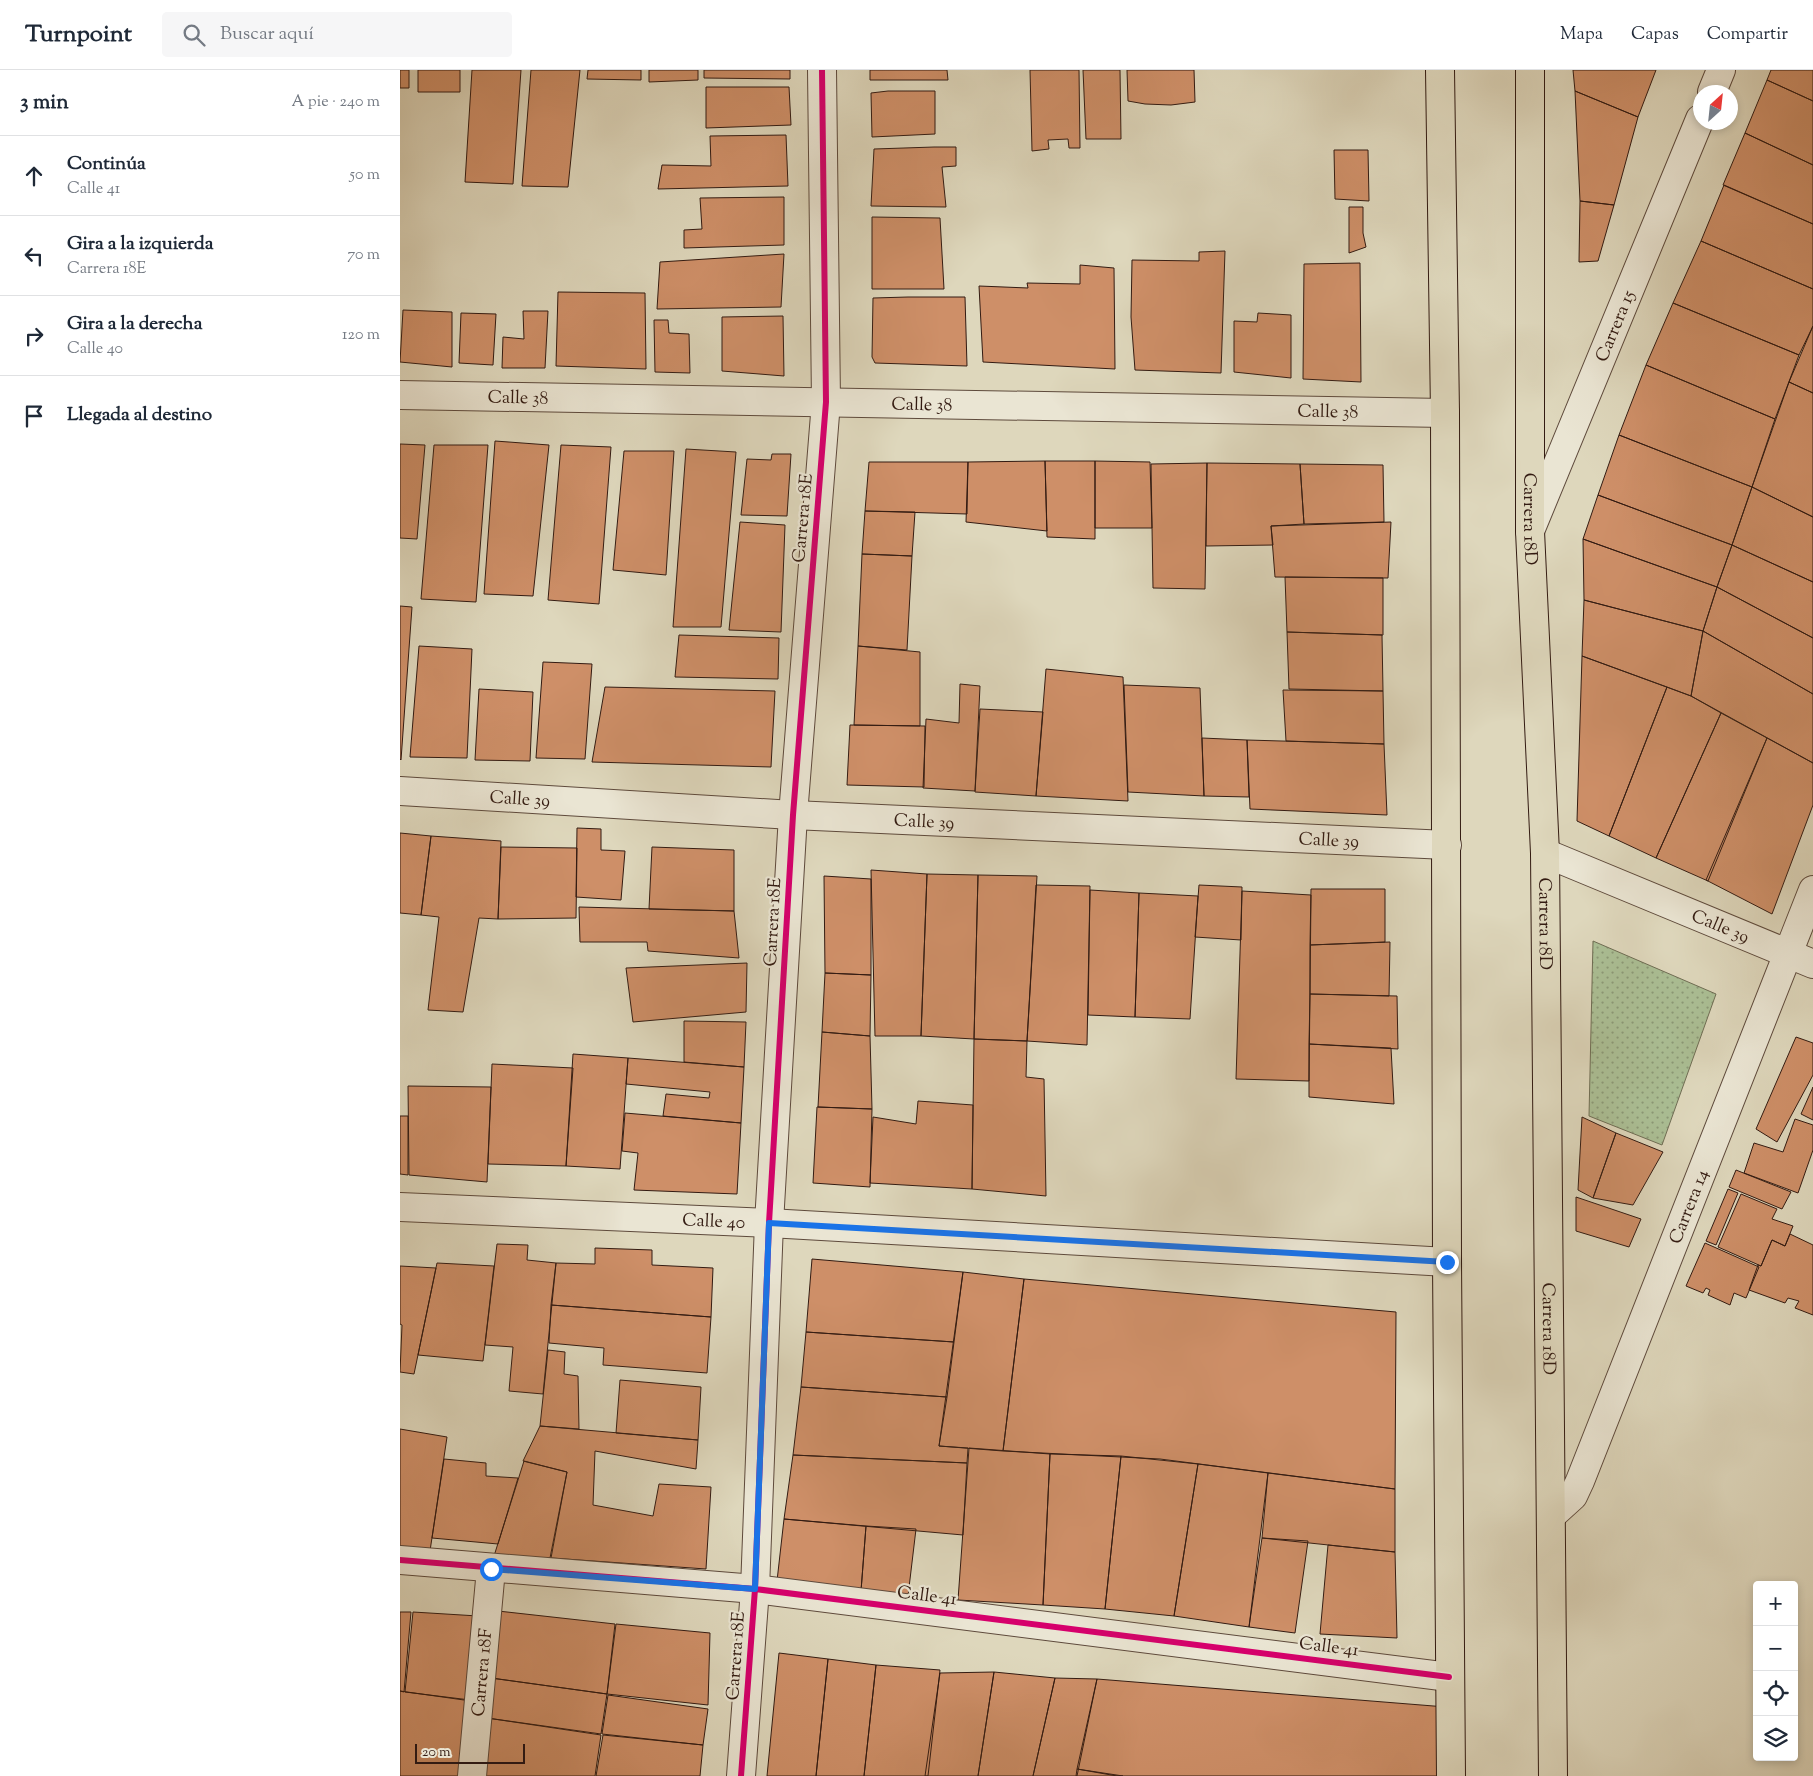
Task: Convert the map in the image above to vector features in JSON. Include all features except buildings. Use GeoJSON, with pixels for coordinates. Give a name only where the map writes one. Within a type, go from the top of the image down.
{"type":"FeatureCollection","features":[{"type":"Feature","properties":{"kind":"main road"},"geometry":{"type":"LineString","coordinates":[[1440,70],[1448,845],[1447,1262],[1451,1776]]}},
{"type":"Feature","properties":{"kind":"main road","name":"Carrera 18D"},"geometry":{"type":"LineString","coordinates":[[1530,70],[1530,531],[1545,853],[1553,1776]]}},
{"type":"Feature","properties":{"kind":"street","name":"Carrera 18E"},"geometry":{"type":"LineString","coordinates":[[741,1776],[755,1589],[769,1223],[793,815],[826,402],[822,70]]}},
{"type":"Feature","properties":{"kind":"street"},"geometry":{"type":"LineString","coordinates":[[1715,85],[1721,70]]}},
{"type":"Feature","properties":{"kind":"street","name":"Carrera 15"},"geometry":{"type":"LineString","coordinates":[[1530,531],[1695,130]]}},
{"type":"Feature","properties":{"kind":"street","name":"Calle 38"},"geometry":{"type":"LineString","coordinates":[[400,395],[1445,413]]}},
{"type":"Feature","properties":{"kind":"street","name":"Calle 39"},"geometry":{"type":"LineString","coordinates":[[400,792],[793,815],[1448,845]]}},
{"type":"Feature","properties":{"kind":"street","name":"Calle 39"},"geometry":{"type":"LineString","coordinates":[[1545,853],[1813,964]]}},
{"type":"Feature","properties":{"kind":"street","name":"Carrera 14"},"geometry":{"type":"LineString","coordinates":[[1552,1515],[1572,1496],[1580,1481],[1813,890]]}},
{"type":"Feature","properties":{"kind":"street","name":"Calle 40"},"geometry":{"type":"LineString","coordinates":[[400,1207],[769,1223],[1447,1262]]}},
{"type":"Feature","properties":{"kind":"street","name":"Calle 41"},"geometry":{"type":"LineString","coordinates":[[400,1560],[491,1569],[755,1589],[1449,1677]]}},
{"type":"Feature","properties":{"kind":"street","name":"Carrera 18F"},"geometry":{"type":"LineString","coordinates":[[472,1776],[491,1569]]}},
{"type":"Feature","properties":{"kind":"green space"},"geometry":{"type":"Polygon","coordinates":[[[1593,941],[1716,994],[1662,1145],[1589,1116],[1593,941]]]}},
{"type":"Feature","properties":{"kind":"cycle path"},"geometry":{"type":"LineString","coordinates":[[741,1776],[755,1589],[769,1223],[793,815],[826,402],[822,70]]}},
{"type":"Feature","properties":{"kind":"cycle path"},"geometry":{"type":"LineString","coordinates":[[400,1560],[755,1589],[1449,1677]]}},
{"type":"Feature","properties":{"kind":"route"},"geometry":{"type":"LineString","coordinates":[[491,1569],[755,1589],[769,1223],[1447,1262]]}}]}
